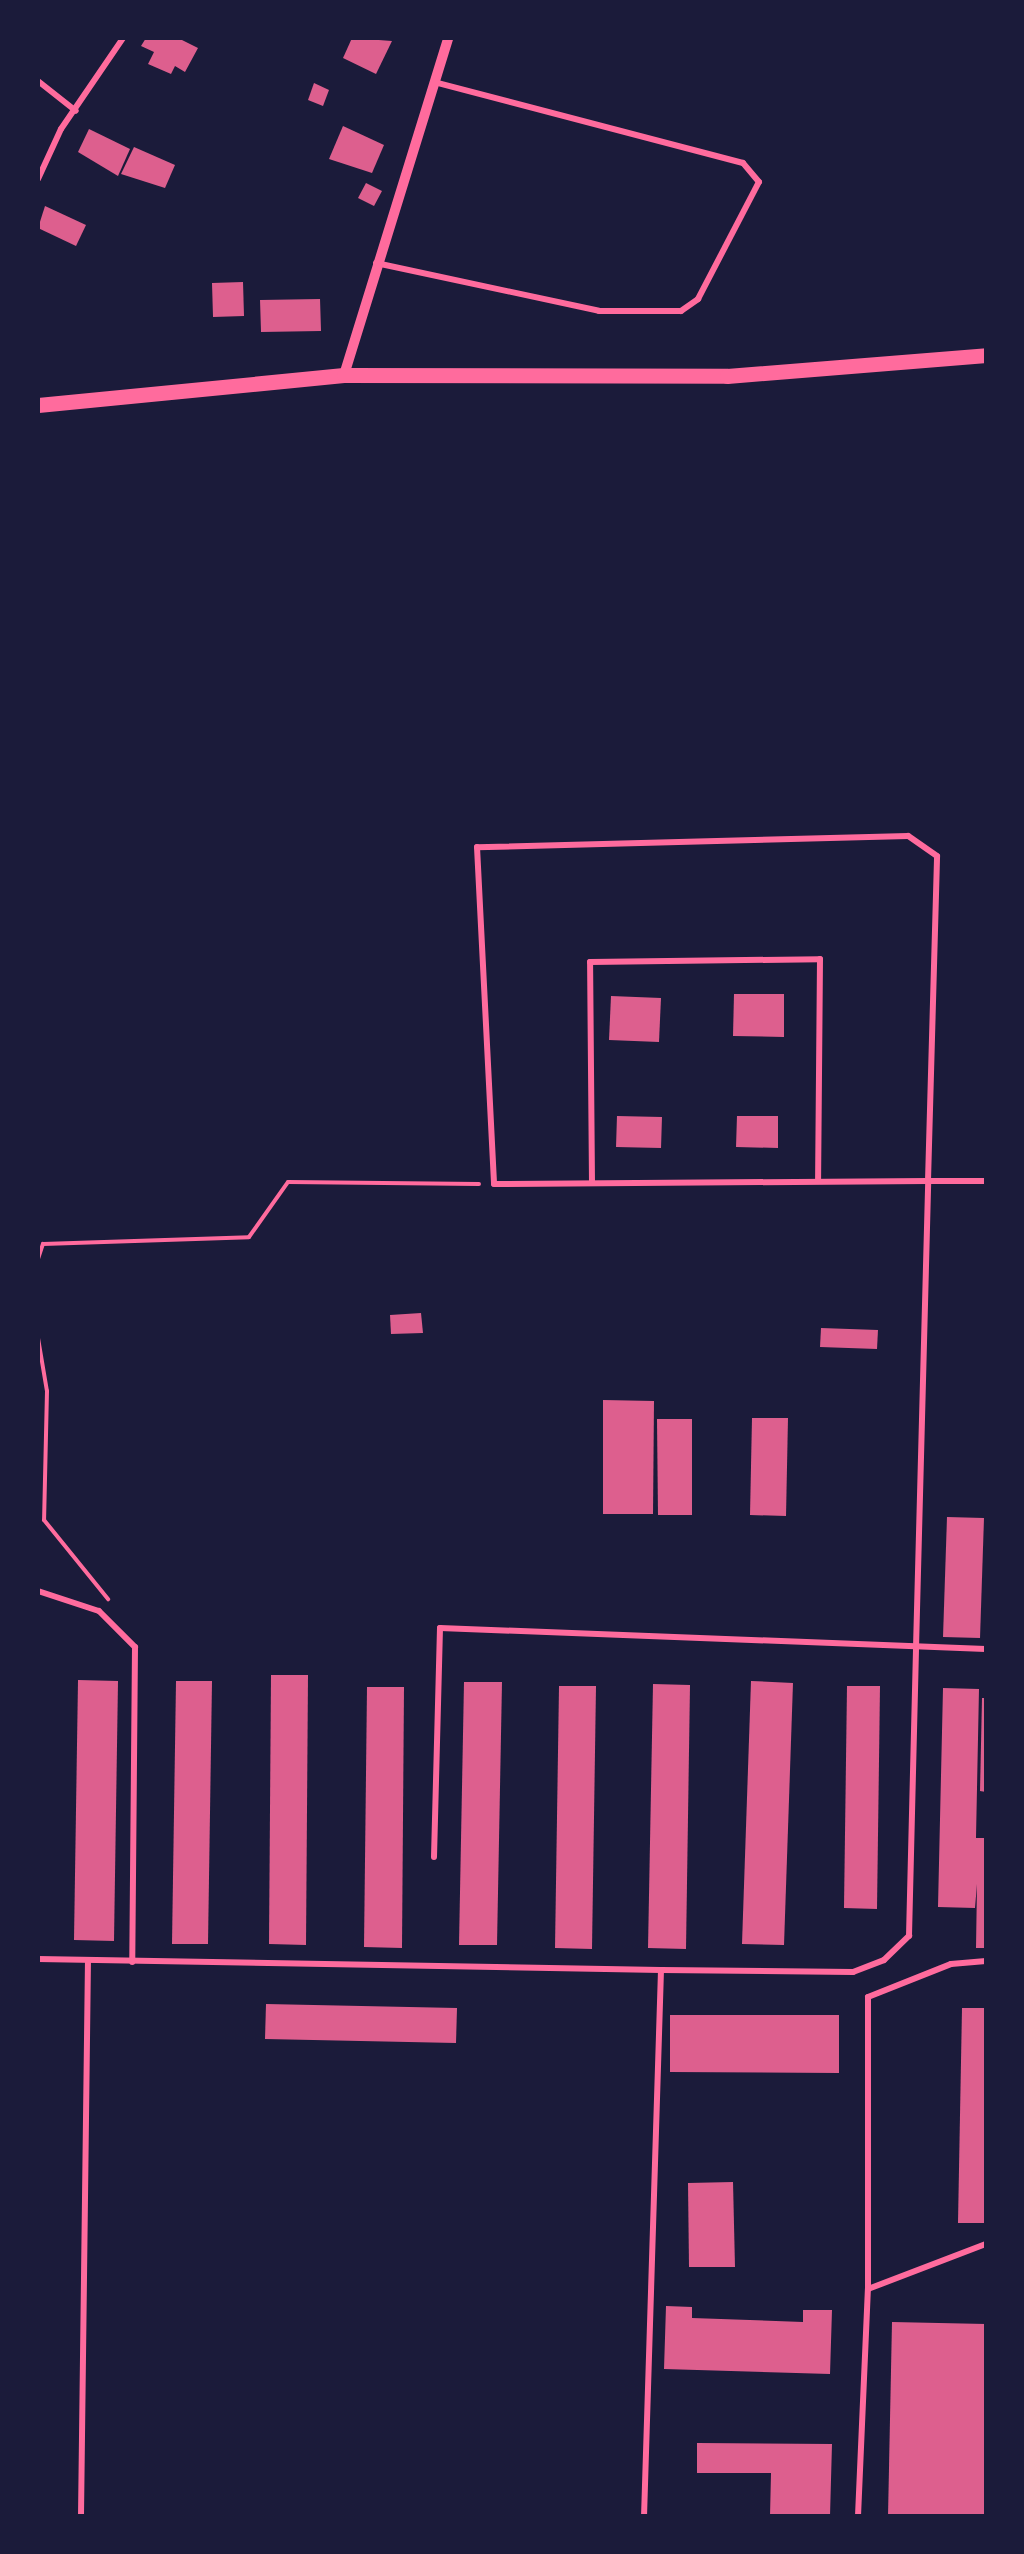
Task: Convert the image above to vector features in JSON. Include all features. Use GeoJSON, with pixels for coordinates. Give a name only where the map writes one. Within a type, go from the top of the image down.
{"type":"FeatureCollection","features":[{"type":"Feature","properties":{"kind":"street"},"geometry":{"type":"LineString","coordinates":[[344,375],[375,262],[448,38]]}},
{"type":"Feature","properties":{"kind":"street"},"geometry":{"type":"LineString","coordinates":[[38,405],[344,375],[728,376],[986,355]]}},
{"type":"Feature","properties":{"kind":"lane"},"geometry":{"type":"LineString","coordinates":[[38,179],[123,38]]}},
{"type":"Feature","properties":{"kind":"lane"},"geometry":{"type":"LineString","coordinates":[[38,80],[76,111]]}},
{"type":"Feature","properties":{"kind":"lane"},"geometry":{"type":"LineString","coordinates":[[375,262],[599,310],[681,312],[698,299],[759,182],[743,163],[435,82]]}},
{"type":"Feature","properties":{"kind":"lane"},"geometry":{"type":"LineString","coordinates":[[38,1959],[853,1972],[884,1960],[909,1936],[928,1180],[937,856],[908,836],[477,847],[494,1184],[928,1180],[986,1181]]}},
{"type":"Feature","properties":{"kind":"lane"},"geometry":{"type":"LineString","coordinates":[[592,1183],[590,962],[820,959],[818,1181]]}},
{"type":"Feature","properties":{"kind":"lane"},"geometry":{"type":"LineString","coordinates":[[38,1592],[99,1611],[135,1647],[132,1962]]}},
{"type":"Feature","properties":{"kind":"lane"},"geometry":{"type":"LineString","coordinates":[[434,1858],[440,1628],[986,1649]]}},
{"type":"Feature","properties":{"kind":"lane"},"geometry":{"type":"LineString","coordinates":[[81,2516],[88,1961]]}},
{"type":"Feature","properties":{"kind":"lane"},"geometry":{"type":"LineString","coordinates":[[858,2516],[868,2289],[868,1997],[951,1964],[986,1962]]}},
{"type":"Feature","properties":{"kind":"lane"},"geometry":{"type":"LineString","coordinates":[[644,2516],[661,1970]]}},
{"type":"Feature","properties":{"kind":"lane"},"geometry":{"type":"LineString","coordinates":[[868,2289],[986,2244]]}},
{"type":"Feature","properties":{"kind":"path"},"geometry":{"type":"LineString","coordinates":[[38,1259],[40,1242],[249,1237],[288,1182],[494,1184]]}},
{"type":"Feature","properties":{"kind":"path"},"geometry":{"type":"LineString","coordinates":[[38,1338],[47,1391],[44,1520],[94,1574],[110,1603]]}},
{"type":"Feature","properties":{"kind":"building"},"geometry":{"type":"Polygon","coordinates":[[[146,38],[178,38],[198,48],[185,72],[175,66],[171,74],[148,64],[154,52],[141,46],[146,38]]]}},
{"type":"Feature","properties":{"kind":"building"},"geometry":{"type":"Polygon","coordinates":[[[352,38],[392,41],[376,74],[343,58],[352,38]]]}},
{"type":"Feature","properties":{"kind":"building"},"geometry":{"type":"Polygon","coordinates":[[[314,83],[329,90],[323,106],[308,100],[314,83]]]}},
{"type":"Feature","properties":{"kind":"building"},"geometry":{"type":"Polygon","coordinates":[[[343,126],[384,145],[372,173],[329,159],[343,126]]]}},
{"type":"Feature","properties":{"kind":"building"},"geometry":{"type":"Polygon","coordinates":[[[89,129],[130,149],[118,176],[78,152],[89,129]]]}},
{"type":"Feature","properties":{"kind":"building"},"geometry":{"type":"Polygon","coordinates":[[[134,147],[175,165],[165,188],[121,174],[134,147]]]}},
{"type":"Feature","properties":{"kind":"building"},"geometry":{"type":"Polygon","coordinates":[[[366,183],[382,191],[374,206],[358,198],[366,183]]]}},
{"type":"Feature","properties":{"kind":"building"},"geometry":{"type":"Polygon","coordinates":[[[45,206],[86,225],[76,246],[38,228],[45,206]]]}},
{"type":"Feature","properties":{"kind":"building"},"geometry":{"type":"Polygon","coordinates":[[[243,282],[244,316],[213,317],[212,283],[243,282]]]}},
{"type":"Feature","properties":{"kind":"building"},"geometry":{"type":"Polygon","coordinates":[[[320,299],[321,331],[261,332],[260,300],[320,299]]]}},
{"type":"Feature","properties":{"kind":"building"},"geometry":{"type":"Polygon","coordinates":[[[734,994],[784,994],[784,1037],[733,1036],[734,994]]]}},
{"type":"Feature","properties":{"kind":"building"},"geometry":{"type":"Polygon","coordinates":[[[611,996],[661,998],[659,1042],[609,1040],[611,996]]]}},
{"type":"Feature","properties":{"kind":"building"},"geometry":{"type":"Polygon","coordinates":[[[617,1116],[662,1117],[661,1148],[616,1147],[617,1116]]]}},
{"type":"Feature","properties":{"kind":"building"},"geometry":{"type":"Polygon","coordinates":[[[737,1116],[778,1116],[778,1148],[736,1147],[737,1116]]]}},
{"type":"Feature","properties":{"kind":"building"},"geometry":{"type":"Polygon","coordinates":[[[421,1313],[423,1333],[391,1334],[390,1315],[421,1313]]]}},
{"type":"Feature","properties":{"kind":"building"},"geometry":{"type":"Polygon","coordinates":[[[821,1328],[878,1330],[877,1349],[820,1347],[821,1328]]]}},
{"type":"Feature","properties":{"kind":"building"},"geometry":{"type":"Polygon","coordinates":[[[603,1400],[654,1401],[653,1514],[603,1514],[603,1400]]]}},
{"type":"Feature","properties":{"kind":"building"},"geometry":{"type":"Polygon","coordinates":[[[752,1418],[788,1418],[786,1516],[750,1515],[752,1418]]]}},
{"type":"Feature","properties":{"kind":"building"},"geometry":{"type":"Polygon","coordinates":[[[657,1419],[692,1419],[692,1515],[658,1515],[657,1419]]]}},
{"type":"Feature","properties":{"kind":"building"},"geometry":{"type":"Polygon","coordinates":[[[947,1517],[984,1518],[980,1638],[943,1637],[947,1517]]]}},
{"type":"Feature","properties":{"kind":"building"},"geometry":{"type":"Polygon","coordinates":[[[271,1675],[308,1675],[306,1945],[269,1944],[271,1675]]]}},
{"type":"Feature","properties":{"kind":"building"},"geometry":{"type":"Polygon","coordinates":[[[78,1680],[118,1681],[114,1941],[74,1940],[78,1680]]]}},
{"type":"Feature","properties":{"kind":"building"},"geometry":{"type":"Polygon","coordinates":[[[176,1681],[212,1681],[208,1944],[172,1944],[176,1681]]]}},
{"type":"Feature","properties":{"kind":"building"},"geometry":{"type":"Polygon","coordinates":[[[751,1681],[793,1683],[784,1945],[742,1944],[751,1681]]]}},
{"type":"Feature","properties":{"kind":"building"},"geometry":{"type":"Polygon","coordinates":[[[464,1682],[502,1682],[497,1945],[459,1945],[464,1682]]]}},
{"type":"Feature","properties":{"kind":"building"},"geometry":{"type":"Polygon","coordinates":[[[653,1684],[690,1685],[686,1949],[648,1948],[653,1684]]]}},
{"type":"Feature","properties":{"kind":"building"},"geometry":{"type":"Polygon","coordinates":[[[559,1686],[596,1686],[592,1949],[555,1948],[559,1686]]]}},
{"type":"Feature","properties":{"kind":"building"},"geometry":{"type":"Polygon","coordinates":[[[847,1686],[880,1686],[877,1909],[844,1908],[847,1686]]]}},
{"type":"Feature","properties":{"kind":"building"},"geometry":{"type":"Polygon","coordinates":[[[367,1687],[404,1687],[402,1948],[364,1947],[367,1687]]]}},
{"type":"Feature","properties":{"kind":"building"},"geometry":{"type":"Polygon","coordinates":[[[943,1688],[979,1689],[976,1838],[986,1838],[986,1948],[976,1948],[977,1884],[975,1908],[938,1907],[943,1688]]]}},
{"type":"Feature","properties":{"kind":"building"},"geometry":{"type":"Polygon","coordinates":[[[982,1698],[986,1698],[986,1792],[980,1791],[982,1698]]]}},
{"type":"Feature","properties":{"kind":"building"},"geometry":{"type":"Polygon","coordinates":[[[266,2004],[457,2008],[456,2043],[265,2039],[266,2004]]]}},
{"type":"Feature","properties":{"kind":"building"},"geometry":{"type":"Polygon","coordinates":[[[962,2008],[986,2008],[986,2223],[958,2223],[962,2008]]]}},
{"type":"Feature","properties":{"kind":"building"},"geometry":{"type":"Polygon","coordinates":[[[670,2015],[839,2015],[839,2073],[670,2072],[670,2015]]]}},
{"type":"Feature","properties":{"kind":"building"},"geometry":{"type":"Polygon","coordinates":[[[733,2182],[735,2267],[689,2267],[688,2183],[733,2182]]]}},
{"type":"Feature","properties":{"kind":"building"},"geometry":{"type":"Polygon","coordinates":[[[666,2306],[692,2307],[692,2318],[803,2322],[803,2310],[832,2310],[830,2374],[664,2369],[666,2306]]]}},
{"type":"Feature","properties":{"kind":"building"},"geometry":{"type":"Polygon","coordinates":[[[892,2322],[986,2324],[986,2516],[888,2516],[892,2322]]]}},
{"type":"Feature","properties":{"kind":"building"},"geometry":{"type":"Polygon","coordinates":[[[697,2443],[832,2444],[830,2516],[770,2516],[771,2473],[697,2473],[697,2443]]]}}]}
